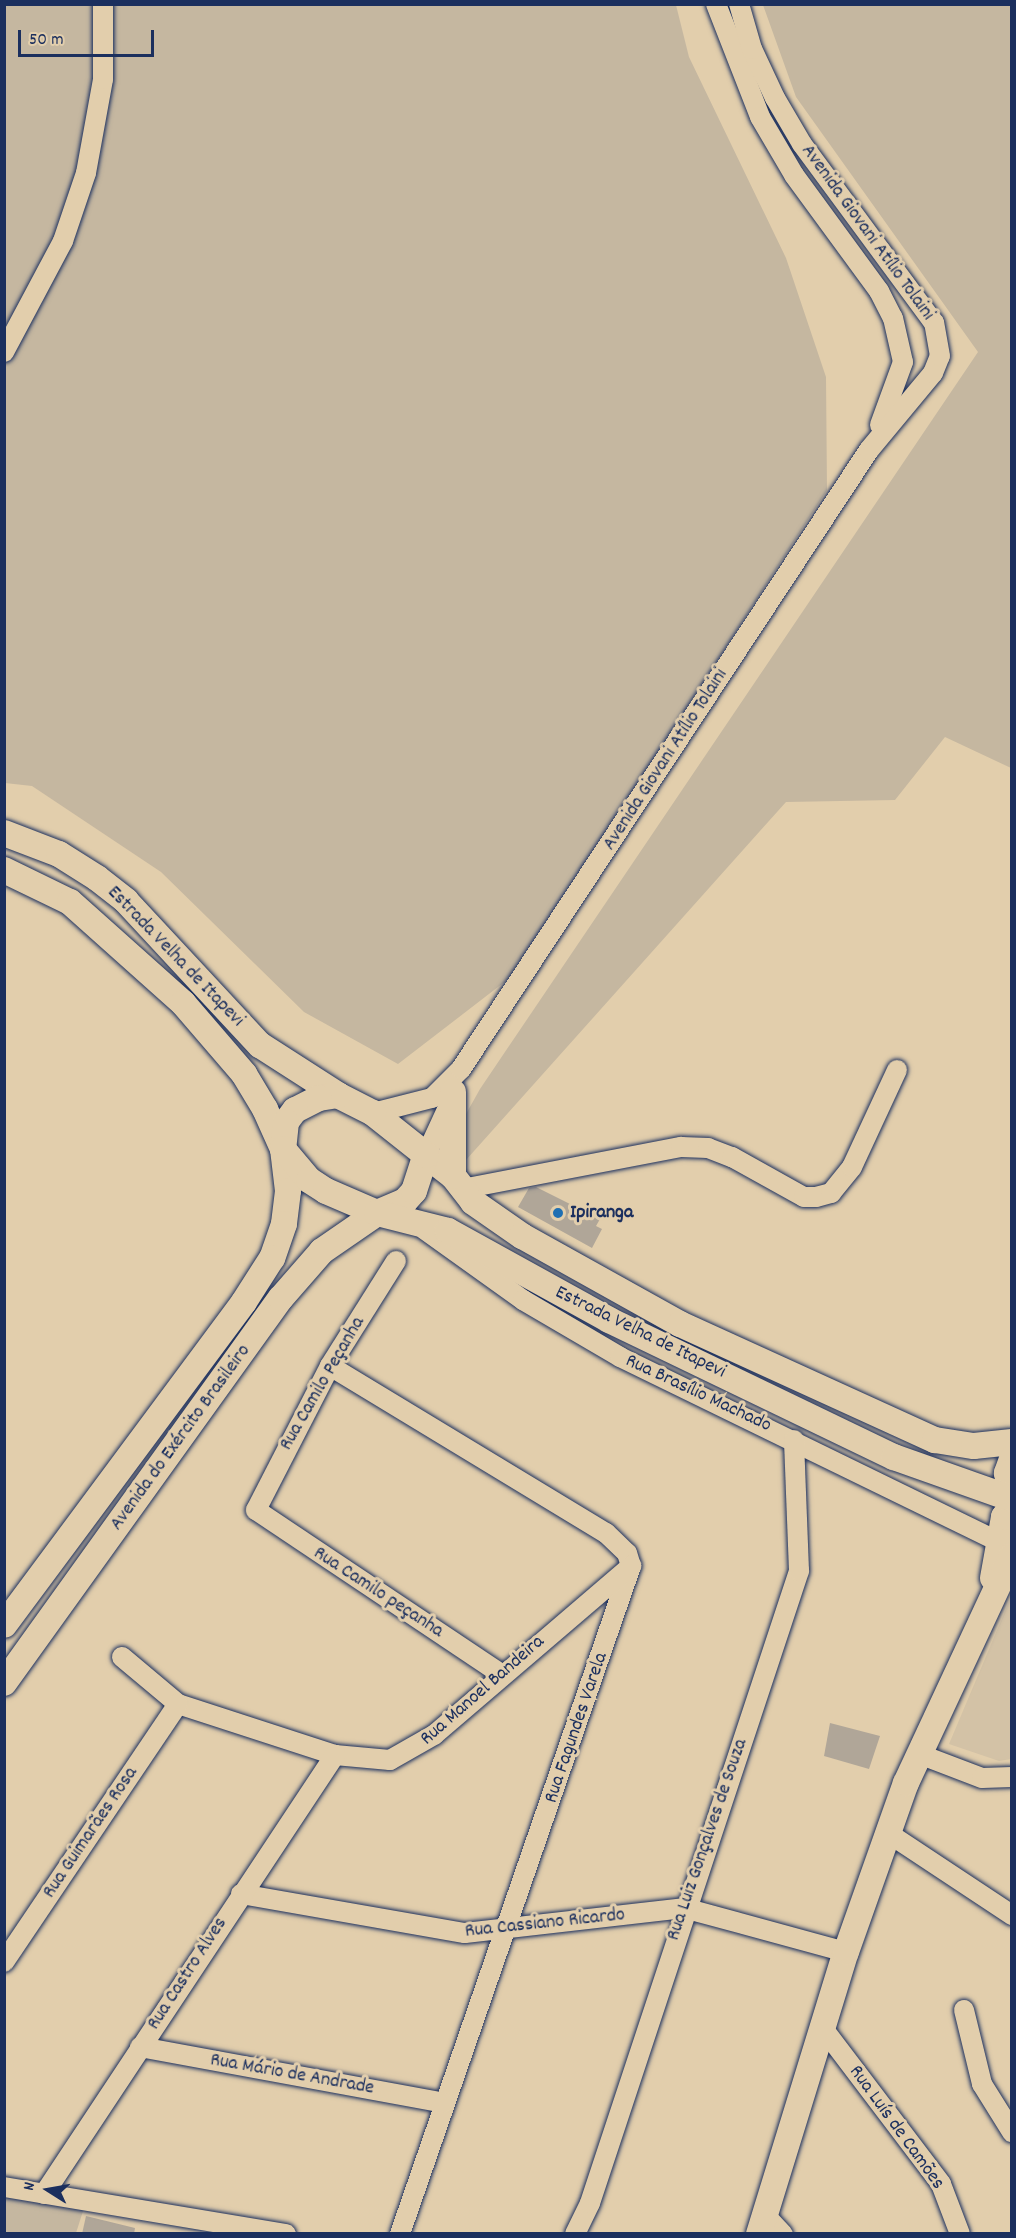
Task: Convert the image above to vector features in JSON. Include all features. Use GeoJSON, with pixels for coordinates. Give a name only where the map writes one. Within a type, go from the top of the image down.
{"type":"FeatureCollection","features":[{"type":"Feature","properties":{"kind":"main road","name":"Estrada Velha de Itapevi"},"geometry":{"type":"LineString","coordinates":[[4,832],[59,854],[104,883],[216,994],[260,1046],[280,1062],[373,1113],[425,1160],[458,1182],[522,1236],[680,1324],[935,1440],[974,1446],[1011,1442]]}},
{"type":"Feature","properties":{"kind":"main road","name":"Estrada Velha de Itapevi"},"geometry":{"type":"LineString","coordinates":[[4,870],[70,902],[183,1003],[244,1074],[283,1149],[309,1180],[377,1213],[448,1230],[609,1320],[894,1457],[1011,1501]]}},
{"type":"Feature","properties":{"kind":"main road"},"geometry":{"type":"LineString","coordinates":[[457,1080],[458,1182]]}},
{"type":"Feature","properties":{"kind":"main road"},"geometry":{"type":"LineString","coordinates":[[283,1149],[286,1122],[296,1110],[338,1095]]}},
{"type":"Feature","properties":{"kind":"main road","name":"Avenida do Exército Brasileiro"},"geometry":{"type":"LineString","coordinates":[[4,1625],[272,1258],[286,1213],[283,1149]]}},
{"type":"Feature","properties":{"kind":"main road"},"geometry":{"type":"LineString","coordinates":[[377,1213],[405,1201],[425,1160]]}},
{"type":"Feature","properties":{"kind":"main road","name":"Avenida do Exército Brasileiro"},"geometry":{"type":"LineString","coordinates":[[4,1683],[282,1298],[322,1251],[377,1213]]}},
{"type":"Feature","properties":{"kind":"main road"},"geometry":{"type":"LineString","coordinates":[[762,2224],[846,1952],[888,1833],[919,1754],[989,1602],[1005,1549],[1011,1501],[1006,1473],[1011,1459]]}},
{"type":"Feature","properties":{"kind":"street"},"geometry":{"type":"LineString","coordinates":[[4,352],[63,241],[86,173],[104,79],[103,4]]}},
{"type":"Feature","properties":{"kind":"street","name":"Avenida Giovani Atílio Tolaini"},"geometry":{"type":"LineString","coordinates":[[716,4],[760,117],[794,174],[879,291],[893,318],[903,362],[869,450]]}},
{"type":"Feature","properties":{"kind":"street","name":"Avenida Giovani Atílio Tolaini"},"geometry":{"type":"LineString","coordinates":[[457,1080],[869,450],[933,373],[940,356],[939,338],[927,314],[802,144],[752,49],[739,4]]}},
{"type":"Feature","properties":{"kind":"street"},"geometry":{"type":"LineString","coordinates":[[458,1182],[681,1147],[708,1148],[732,1157],[804,1197],[816,1197],[831,1193],[852,1167],[897,1070]]}},
{"type":"Feature","properties":{"kind":"street"},"geometry":{"type":"LineString","coordinates":[[373,1113],[432,1098],[457,1080]]}},
{"type":"Feature","properties":{"kind":"street"},"geometry":{"type":"LineString","coordinates":[[425,1160],[457,1080]]}},
{"type":"Feature","properties":{"kind":"street","name":"Rua Brasílio Machado"},"geometry":{"type":"LineString","coordinates":[[411,1222],[523,1300],[620,1357],[794,1440],[1005,1549]]}},
{"type":"Feature","properties":{"kind":"street","name":"Rua Camilo Peçanha"},"geometry":{"type":"LineString","coordinates":[[256,1510],[330,1366],[396,1261]]}},
{"type":"Feature","properties":{"kind":"street"},"geometry":{"type":"LineString","coordinates":[[330,1366],[606,1533],[627,1553],[632,1566]]}},
{"type":"Feature","properties":{"kind":"street","name":"Rua Luiz Gonçalves de Souza"},"geometry":{"type":"LineString","coordinates":[[575,2234],[590,2203],[684,1908],[799,1571],[794,1440]]}},
{"type":"Feature","properties":{"kind":"street","name":"Rua Camilo peçanha"},"geometry":{"type":"LineString","coordinates":[[256,1510],[501,1674]]}},
{"type":"Feature","properties":{"kind":"street","name":"Rua Manoel Bandeira"},"geometry":{"type":"LineString","coordinates":[[122,1657],[178,1704],[335,1755],[390,1760],[411,1751],[632,1566]]}},
{"type":"Feature","properties":{"kind":"street","name":"Rua Fagundes Varela"},"geometry":{"type":"LineString","coordinates":[[400,2234],[504,1929],[632,1566]]}},
{"type":"Feature","properties":{"kind":"street","name":"Rua Guimarães Rosa"},"geometry":{"type":"LineString","coordinates":[[4,1962],[178,1704]]}},
{"type":"Feature","properties":{"kind":"street"},"geometry":{"type":"LineString","coordinates":[[919,1754],[982,1778],[1011,1777]]}},
{"type":"Feature","properties":{"kind":"street","name":"Rua Castro Alves"},"geometry":{"type":"LineString","coordinates":[[44,2194],[335,1755]]}},
{"type":"Feature","properties":{"kind":"street"},"geometry":{"type":"LineString","coordinates":[[888,1833],[1011,1915]]}},
{"type":"Feature","properties":{"kind":"street","name":"Rua Cassiano Ricardo"},"geometry":{"type":"LineString","coordinates":[[241,1894],[447,1932],[504,1929],[684,1908],[846,1952]]}},
{"type":"Feature","properties":{"kind":"street"},"geometry":{"type":"LineString","coordinates":[[964,2010],[982,2084],[1011,2133]]}},
{"type":"Feature","properties":{"kind":"street","name":"Rua Luís de Camões"},"geometry":{"type":"LineString","coordinates":[[822,2027],[940,2184],[960,2234]]}},
{"type":"Feature","properties":{"kind":"street","name":"Rua Mário de Andrade"},"geometry":{"type":"LineString","coordinates":[[140,2047],[444,2103]]}},
{"type":"Feature","properties":{"kind":"street"},"geometry":{"type":"LineString","coordinates":[[4,2187],[286,2234]]}},
{"type":"Feature","properties":{"kind":"street"},"geometry":{"type":"LineString","coordinates":[[762,2224],[783,2234]]}},
{"type":"Feature","properties":{"kind":"shaded area"},"geometry":{"type":"Polygon","coordinates":[[[5,5],[676,5],[689,57],[786,258],[826,377],[827,490],[515,974],[398,1064],[304,1012],[161,872],[32,786],[5,783],[5,5]]]}},
{"type":"Feature","properties":{"kind":"shaded area"},"geometry":{"type":"Polygon","coordinates":[[[763,5],[1011,5],[1011,768],[945,737],[895,800],[786,802],[466,1160],[462,1138],[466,1114],[480,1089],[978,352],[796,97],[763,5]]]}},
{"type":"Feature","properties":{"kind":"shaded area"},"geometry":{"type":"Polygon","coordinates":[[[1011,1597],[1011,1759],[999,1761],[949,1744],[1011,1597]]]}},
{"type":"Feature","properties":{"kind":"shaded area"},"geometry":{"type":"Polygon","coordinates":[[[4,2193],[84,2208],[76,2233],[5,2233],[4,2193]]]}},
{"type":"Feature","properties":{"kind":"building","name":"Ipiranga"},"geometry":{"type":"Polygon","coordinates":[[[536,1187],[600,1219],[596,1226],[602,1229],[592,1248],[518,1207],[529,1188],[536,1187]]]}},
{"type":"Feature","properties":{"kind":"building"},"geometry":{"type":"Polygon","coordinates":[[[830,1723],[880,1736],[869,1769],[824,1756],[830,1723]]]}},
{"type":"Feature","properties":{"kind":"building"},"geometry":{"type":"Polygon","coordinates":[[[86,2216],[135,2228],[134,2234],[82,2234],[86,2216]]]}},
{"type":"Feature","properties":{"kind":"place","name":"Ipiranga"},"geometry":{"type":"Point","coordinates":[558,1213]}}]}
